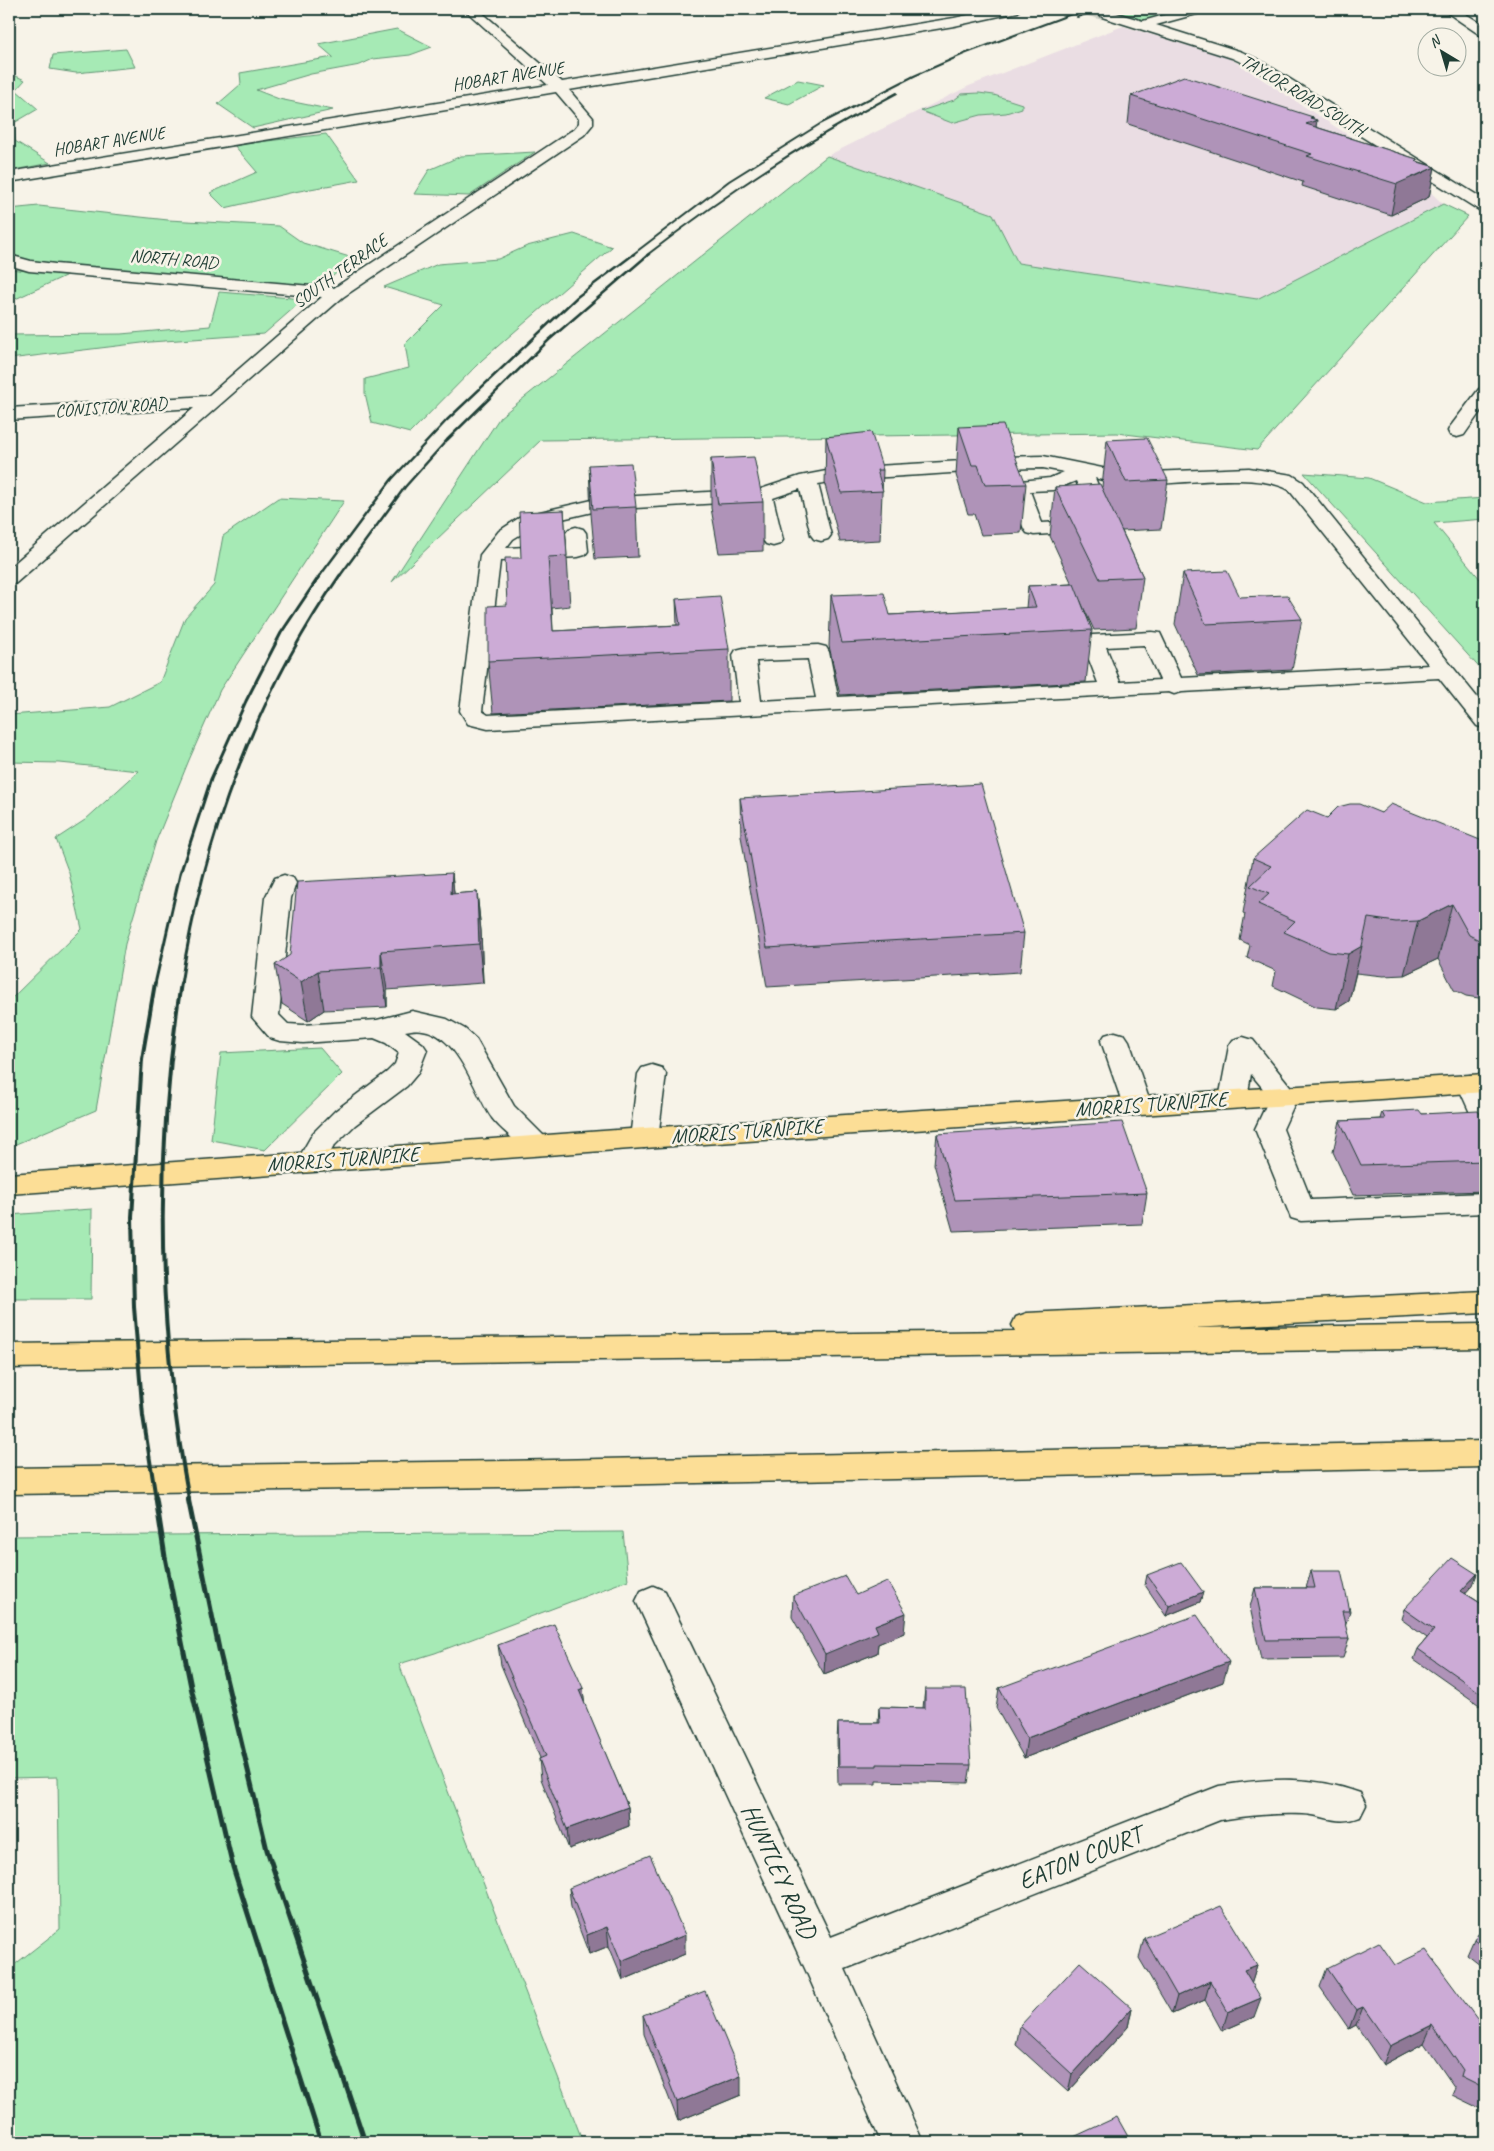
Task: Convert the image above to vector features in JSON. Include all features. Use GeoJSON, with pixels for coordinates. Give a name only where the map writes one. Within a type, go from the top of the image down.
{"type":"FeatureCollection","features":[{"type":"Feature","properties":{"kind":"main road","name":"MORRIS TURNPIKE"},"geometry":{"type":"LineString","coordinates":[[9,1184],[644,1138],[1478,1084]]}},
{"type":"Feature","properties":{"kind":"main road"},"geometry":{"type":"LineString","coordinates":[[540,1350],[1485,1302]]}},
{"type":"Feature","properties":{"kind":"main road"},"geometry":{"type":"LineString","coordinates":[[9,1356],[1485,1336]]}},
{"type":"Feature","properties":{"kind":"main road"},"geometry":{"type":"LineString","coordinates":[[9,1481],[504,1474],[1485,1454]]}},
{"type":"Feature","properties":{"kind":"street","name":"SOUTH TERRACE"},"geometry":{"type":"LineString","coordinates":[[9,580],[338,293],[579,132],[586,124],[586,118],[559,87],[471,9]]}},
{"type":"Feature","properties":{"kind":"street","name":"HOBART AVENUE"},"geometry":{"type":"LineString","coordinates":[[9,177],[559,87],[985,12],[1013,9]]}},
{"type":"Feature","properties":{"kind":"street"},"geometry":{"type":"LineString","coordinates":[[1143,25],[1199,9]]}},
{"type":"Feature","properties":{"kind":"street"},"geometry":{"type":"LineString","coordinates":[[1449,9],[1485,32]]}},
{"type":"Feature","properties":{"kind":"street","name":"TAYLOR ROAD SOUTH"},"geometry":{"type":"LineString","coordinates":[[1107,14],[1237,55],[1254,63],[1485,207]]}},
{"type":"Feature","properties":{"kind":"street","name":"NORTH ROAD"},"geometry":{"type":"LineString","coordinates":[[9,260],[29,266],[54,269],[338,293]]}},
{"type":"Feature","properties":{"kind":"street"},"geometry":{"type":"LineString","coordinates":[[1457,431],[1485,393]]}},
{"type":"Feature","properties":{"kind":"street","name":"CONISTON ROAD"},"geometry":{"type":"LineString","coordinates":[[9,414],[213,401]]}},
{"type":"Feature","properties":{"kind":"street"},"geometry":{"type":"LineString","coordinates":[[1445,671],[1174,687],[488,722],[476,719],[471,711],[490,555],[506,535],[529,520],[601,504],[763,495],[807,480],[842,474],[962,467],[993,463],[1043,462],[1127,479],[1249,474],[1285,479],[1296,486],[1485,720]]}},
{"type":"Feature","properties":{"kind":"street"},"geometry":{"type":"LineString","coordinates":[[807,480],[821,535]]}},
{"type":"Feature","properties":{"kind":"street"},"geometry":{"type":"LineString","coordinates":[[763,495],[773,540]]}},
{"type":"Feature","properties":{"kind":"street"},"geometry":{"type":"LineString","coordinates":[[490,555],[578,551],[576,533]]}},
{"type":"Feature","properties":{"kind":"street"},"geometry":{"type":"LineString","coordinates":[[1112,690],[1093,641],[1152,638],[1174,687]]}},
{"type":"Feature","properties":{"kind":"street"},"geometry":{"type":"LineString","coordinates":[[751,708],[744,655],[818,652],[828,704]]}},
{"type":"Feature","properties":{"kind":"street"},"geometry":{"type":"LineString","coordinates":[[284,883],[278,898],[265,1018],[280,1032],[303,1034],[377,1028],[412,1020],[438,1025],[455,1035],[466,1046],[503,1112],[536,1146]]}},
{"type":"Feature","properties":{"kind":"street"},"geometry":{"type":"LineString","coordinates":[[311,1161],[323,1140],[344,1118],[397,1079],[408,1067],[413,1050],[396,1037],[377,1028]]}},
{"type":"Feature","properties":{"kind":"street"},"geometry":{"type":"LineString","coordinates":[[1114,1041],[1136,1105]]}},
{"type":"Feature","properties":{"kind":"street"},"geometry":{"type":"LineString","coordinates":[[1232,1099],[1243,1046],[1284,1096],[1269,1129],[1301,1211],[1485,1203]]}},
{"type":"Feature","properties":{"kind":"street"},"geometry":{"type":"LineString","coordinates":[[644,1138],[652,1074]]}},
{"type":"Feature","properties":{"kind":"street"},"geometry":{"type":"LineString","coordinates":[[1478,1084],[1485,1117]]}},
{"type":"Feature","properties":{"kind":"street","name":"HUNTLEY ROAD"},"geometry":{"type":"LineString","coordinates":[[654,1601],[821,1960],[902,2142]]}},
{"type":"Feature","properties":{"kind":"street","name":"EATON COURT"},"geometry":{"type":"LineString","coordinates":[[821,1960],[1219,1803],[1264,1796],[1306,1797],[1346,1805]]}},
{"type":"Feature","properties":{"kind":"shaded area"},"geometry":{"type":"Polygon","coordinates":[[[1123,26],[1231,59],[1419,181],[1443,204],[1257,299],[1018,263],[992,214],[827,156],[969,86],[1123,26]]]}},
{"type":"Feature","properties":{"kind":"green space"},"geometry":{"type":"Polygon","coordinates":[[[1089,9],[1200,9],[1143,25],[1089,9]]]}},
{"type":"Feature","properties":{"kind":"green space"},"geometry":{"type":"Polygon","coordinates":[[[397,29],[432,47],[410,55],[373,59],[360,65],[311,74],[256,90],[279,99],[333,110],[253,128],[218,104],[241,84],[240,73],[333,57],[318,44],[397,29]]]}},
{"type":"Feature","properties":{"kind":"green space"},"geometry":{"type":"Polygon","coordinates":[[[126,49],[135,67],[76,73],[50,69],[53,55],[126,49]]]}},
{"type":"Feature","properties":{"kind":"green space"},"geometry":{"type":"Polygon","coordinates":[[[9,73],[25,80],[16,90],[38,109],[14,123],[15,141],[50,163],[9,171],[9,73]]]}},
{"type":"Feature","properties":{"kind":"green space"},"geometry":{"type":"Polygon","coordinates":[[[798,80],[824,85],[789,104],[764,98],[798,80]]]}},
{"type":"Feature","properties":{"kind":"green space"},"geometry":{"type":"Polygon","coordinates":[[[979,93],[994,95],[1022,104],[1022,108],[1006,113],[981,115],[952,123],[921,111],[954,100],[962,94],[979,93]]]}},
{"type":"Feature","properties":{"kind":"green space"},"geometry":{"type":"Polygon","coordinates":[[[326,134],[359,180],[294,192],[225,208],[210,193],[257,172],[234,145],[326,134]]]}},
{"type":"Feature","properties":{"kind":"green space"},"geometry":{"type":"Polygon","coordinates":[[[535,152],[469,196],[414,194],[429,170],[461,156],[535,152]]]}},
{"type":"Feature","properties":{"kind":"green space"},"geometry":{"type":"Polygon","coordinates":[[[827,156],[993,214],[1018,263],[1257,299],[1443,204],[1468,216],[1257,450],[1117,433],[541,440],[392,582],[500,417],[827,156]]]}},
{"type":"Feature","properties":{"kind":"green space"},"geometry":{"type":"Polygon","coordinates":[[[39,206],[168,220],[279,226],[303,243],[353,258],[322,286],[257,284],[38,265],[9,253],[9,209],[39,206]]]}},
{"type":"Feature","properties":{"kind":"green space"},"geometry":{"type":"Polygon","coordinates":[[[574,234],[612,247],[482,360],[410,433],[372,423],[365,393],[365,379],[409,368],[405,344],[444,305],[384,287],[438,264],[498,259],[527,246],[574,234]]]}},
{"type":"Feature","properties":{"kind":"green space"},"geometry":{"type":"Polygon","coordinates":[[[9,269],[67,275],[9,302],[9,269]]]}},
{"type":"Feature","properties":{"kind":"green space"},"geometry":{"type":"Polygon","coordinates":[[[219,292],[304,299],[264,334],[150,342],[9,359],[9,335],[121,334],[210,326],[219,292]]]}},
{"type":"Feature","properties":{"kind":"green space"},"geometry":{"type":"Polygon","coordinates":[[[1304,473],[1369,478],[1427,502],[1485,498],[1485,519],[1434,523],[1485,585],[1485,674],[1304,473]]]}},
{"type":"Feature","properties":{"kind":"green space"},"geometry":{"type":"Polygon","coordinates":[[[278,498],[344,501],[220,690],[156,841],[125,944],[96,1110],[9,1147],[9,1001],[82,929],[69,873],[56,839],[85,820],[139,771],[60,763],[9,762],[10,715],[110,707],[160,682],[185,618],[214,585],[223,536],[278,498]]]}},
{"type":"Feature","properties":{"kind":"green space"},"geometry":{"type":"Polygon","coordinates":[[[320,1048],[342,1074],[265,1150],[211,1140],[221,1053],[320,1048]]]}},
{"type":"Feature","properties":{"kind":"green space"},"geometry":{"type":"Polygon","coordinates":[[[92,1209],[91,1299],[9,1299],[9,1215],[92,1209]]]}},
{"type":"Feature","properties":{"kind":"green space"},"geometry":{"type":"Polygon","coordinates":[[[623,1532],[628,1580],[435,1653],[399,1664],[583,2142],[9,2142],[9,1969],[60,1929],[58,1777],[9,1778],[9,1536],[623,1532]]]}},
{"type":"Feature","properties":{"kind":"building"},"geometry":{"type":"Polygon","coordinates":[[[1184,76],[1313,117],[1310,118],[1317,120],[1306,124],[1417,159],[1415,161],[1435,167],[1397,184],[1307,156],[1312,154],[1131,96],[1184,76]]]}},
{"type":"Feature","properties":{"kind":"building"},"geometry":{"type":"Polygon","coordinates":[[[1003,425],[1026,484],[985,485],[978,465],[972,465],[959,427],[1003,425]]]}},
{"type":"Feature","properties":{"kind":"building"},"geometry":{"type":"Polygon","coordinates":[[[871,432],[883,470],[877,470],[883,491],[841,493],[826,437],[871,432]]]}},
{"type":"Feature","properties":{"kind":"building"},"geometry":{"type":"Polygon","coordinates":[[[1147,438],[1168,480],[1126,482],[1107,440],[1147,438]]]}},
{"type":"Feature","properties":{"kind":"building"},"geometry":{"type":"Polygon","coordinates":[[[754,457],[763,502],[718,504],[711,459],[754,457]]]}},
{"type":"Feature","properties":{"kind":"building"},"geometry":{"type":"Polygon","coordinates":[[[631,463],[636,507],[593,509],[589,465],[631,463]]]}},
{"type":"Feature","properties":{"kind":"building"},"geometry":{"type":"Polygon","coordinates":[[[1100,484],[1143,577],[1100,579],[1055,487],[1100,484]]]}},
{"type":"Feature","properties":{"kind":"building"},"geometry":{"type":"Polygon","coordinates":[[[564,510],[567,556],[548,557],[553,631],[680,625],[676,599],[720,596],[729,649],[488,661],[488,606],[507,605],[505,558],[521,558],[519,512],[564,510]]]}},
{"type":"Feature","properties":{"kind":"building"},"geometry":{"type":"Polygon","coordinates":[[[1227,571],[1240,597],[1287,595],[1302,619],[1206,624],[1183,573],[1227,571]]]}},
{"type":"Feature","properties":{"kind":"building"},"geometry":{"type":"Polygon","coordinates":[[[1074,584],[1092,630],[842,643],[831,595],[884,593],[890,615],[1036,607],[1028,586],[1074,584]]]}},
{"type":"Feature","properties":{"kind":"building"},"geometry":{"type":"Polygon","coordinates":[[[981,784],[1024,933],[767,948],[740,798],[981,784]]]}},
{"type":"Feature","properties":{"kind":"building"},"geometry":{"type":"Polygon","coordinates":[[[1359,804],[1381,813],[1391,804],[1485,842],[1485,850],[1481,854],[1485,856],[1485,942],[1469,935],[1452,904],[1418,921],[1396,922],[1368,918],[1362,946],[1348,954],[1329,952],[1284,932],[1295,921],[1258,904],[1269,894],[1250,886],[1271,866],[1253,858],[1307,810],[1327,818],[1338,807],[1359,804]]]}},
{"type":"Feature","properties":{"kind":"building"},"geometry":{"type":"Polygon","coordinates":[[[452,873],[451,894],[477,892],[479,944],[381,951],[381,967],[318,971],[301,982],[275,965],[290,955],[297,882],[452,873]]]}},
{"type":"Feature","properties":{"kind":"building"},"geometry":{"type":"Polygon","coordinates":[[[1419,1110],[1422,1114],[1478,1111],[1481,1115],[1485,1114],[1485,1161],[1361,1165],[1340,1121],[1385,1119],[1382,1112],[1419,1110]]]}},
{"type":"Feature","properties":{"kind":"building"},"geometry":{"type":"Polygon","coordinates":[[[1122,1122],[1147,1193],[955,1200],[937,1134],[1122,1122]]]}},
{"type":"Feature","properties":{"kind":"building"},"geometry":{"type":"Polygon","coordinates":[[[1452,1558],[1477,1574],[1461,1591],[1485,1606],[1485,1696],[1418,1649],[1434,1630],[1404,1609],[1452,1558]]]}},
{"type":"Feature","properties":{"kind":"building"},"geometry":{"type":"Polygon","coordinates":[[[1181,1562],[1203,1592],[1169,1606],[1147,1575],[1181,1562]]]}},
{"type":"Feature","properties":{"kind":"building"},"geometry":{"type":"Polygon","coordinates":[[[1311,1571],[1341,1571],[1350,1611],[1342,1611],[1349,1639],[1266,1640],[1255,1588],[1315,1588],[1311,1571]]]}},
{"type":"Feature","properties":{"kind":"building"},"geometry":{"type":"Polygon","coordinates":[[[845,1576],[856,1595],[887,1581],[906,1613],[875,1625],[878,1632],[825,1654],[793,1596],[845,1576]]]}},
{"type":"Feature","properties":{"kind":"building"},"geometry":{"type":"Polygon","coordinates":[[[1197,1615],[1229,1662],[1027,1738],[999,1688],[1197,1615]]]}},
{"type":"Feature","properties":{"kind":"building"},"geometry":{"type":"Polygon","coordinates":[[[554,1624],[583,1688],[579,1690],[628,1807],[567,1829],[539,1759],[546,1756],[498,1645],[554,1624]]]}},
{"type":"Feature","properties":{"kind":"building"},"geometry":{"type":"Polygon","coordinates":[[[925,1689],[966,1689],[971,1765],[877,1764],[877,1766],[839,1766],[838,1723],[880,1723],[879,1707],[925,1708],[925,1689]]]}},
{"type":"Feature","properties":{"kind":"building"},"geometry":{"type":"Polygon","coordinates":[[[650,1855],[685,1935],[621,1961],[607,1927],[587,1935],[569,1888],[650,1855]]]}},
{"type":"Feature","properties":{"kind":"building"},"geometry":{"type":"Polygon","coordinates":[[[1221,1906],[1257,1965],[1244,1970],[1261,1998],[1228,2012],[1210,1981],[1177,1996],[1144,1938],[1221,1906]]]}},
{"type":"Feature","properties":{"kind":"building"},"geometry":{"type":"Polygon","coordinates":[[[1485,1924],[1485,1948],[1474,1939],[1485,1924]]]}},
{"type":"Feature","properties":{"kind":"building"},"geometry":{"type":"Polygon","coordinates":[[[1379,1942],[1395,1965],[1426,1950],[1480,2023],[1485,2026],[1485,2089],[1461,2077],[1463,2070],[1432,2025],[1390,2046],[1363,2007],[1356,2010],[1327,1968],[1379,1942]]]}},
{"type":"Feature","properties":{"kind":"building"},"geometry":{"type":"Polygon","coordinates":[[[1080,1962],[1132,2008],[1072,2074],[1020,2026],[1080,1962]]]}},
{"type":"Feature","properties":{"kind":"building"},"geometry":{"type":"Polygon","coordinates":[[[705,1991],[741,2076],[677,2102],[643,2015],[705,1991]]]}},
{"type":"Feature","properties":{"kind":"building"},"geometry":{"type":"Polygon","coordinates":[[[1117,2117],[1131,2142],[1063,2142],[1117,2117]]]}},
{"type":"Feature","properties":{"kind":"building"},"geometry":{"type":"Polygon","coordinates":[[[766,2138],[768,2142],[756,2142],[766,2138]]]}},
{"type":"Feature","properties":{"kind":"tunnel"},"geometry":{"type":"LineString","coordinates":[[1089,9],[1107,14]]}},
{"type":"Feature","properties":{"kind":"railway"},"geometry":{"type":"LineString","coordinates":[[632,255],[729,181],[820,124],[914,76],[964,54],[1085,9]]}},
{"type":"Feature","properties":{"kind":"railway"},"geometry":{"type":"LineString","coordinates":[[1077,17],[1103,9]]}},
{"type":"Feature","properties":{"kind":"railway"},"geometry":{"type":"LineString","coordinates":[[647,255],[707,210],[768,168],[831,129],[897,93]]}},
{"type":"Feature","properties":{"kind":"railway"},"geometry":{"type":"LineString","coordinates":[[319,577],[392,479],[447,420],[577,297],[634,254]]}},
{"type":"Feature","properties":{"kind":"railway"},"geometry":{"type":"LineString","coordinates":[[339,577],[405,487],[447,440],[549,340],[649,254]]}},
{"type":"Feature","properties":{"kind":"railway"},"geometry":{"type":"LineString","coordinates":[[155,984],[180,874],[211,779],[246,701],[281,633],[320,575]]}},
{"type":"Feature","properties":{"kind":"railway"},"geometry":{"type":"LineString","coordinates":[[181,984],[203,876],[237,770],[283,670],[310,621],[340,575]]}},
{"type":"Feature","properties":{"kind":"railway"},"geometry":{"type":"LineString","coordinates":[[155,983],[142,1059],[132,1217],[134,1307],[143,1416],[156,1499]]}},
{"type":"Feature","properties":{"kind":"railway"},"geometry":{"type":"LineString","coordinates":[[181,983],[166,1112],[163,1241],[165,1306],[170,1370],[178,1435],[189,1499]]}},
{"type":"Feature","properties":{"kind":"railway"},"geometry":{"type":"LineString","coordinates":[[156,1498],[165,1557],[191,1687],[233,1867],[321,2142]]}},
{"type":"Feature","properties":{"kind":"railway"},"geometry":{"type":"LineString","coordinates":[[188,1498],[219,1649],[267,1850],[365,2142]]}}]}
